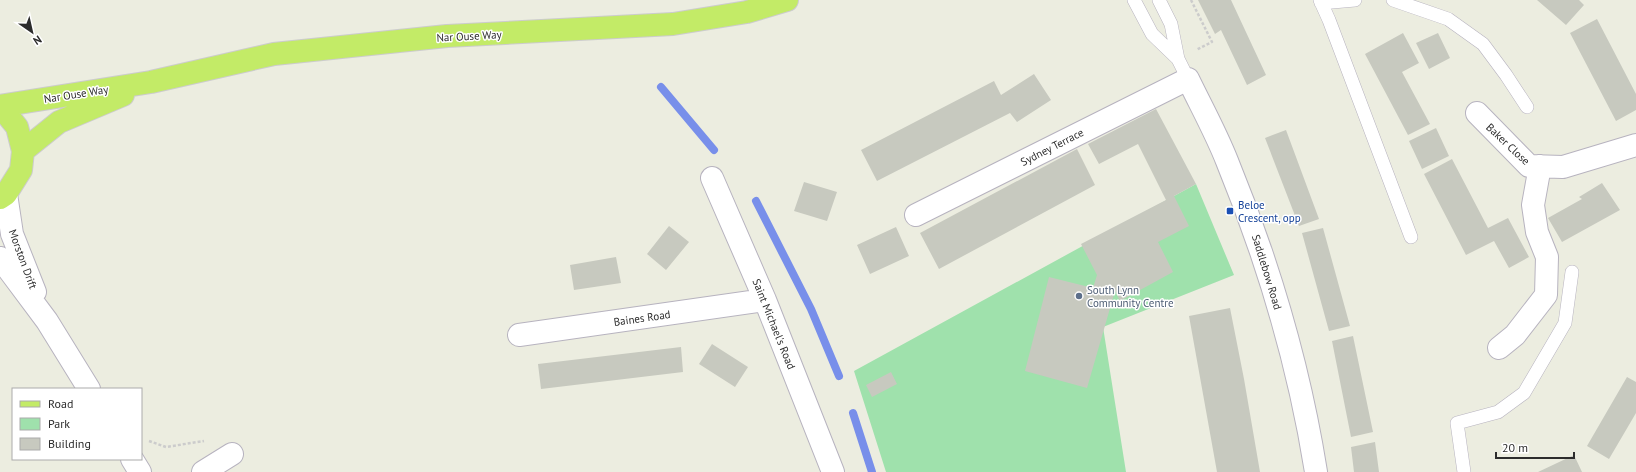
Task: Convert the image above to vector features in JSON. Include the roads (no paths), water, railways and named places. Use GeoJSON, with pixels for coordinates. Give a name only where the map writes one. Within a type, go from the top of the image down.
{"type":"FeatureCollection","features":[{"type":"Feature","properties":{"kind":"main road","name":"Nar Ouse Way"},"geometry":{"type":"LineString","coordinates":[[0,106],[151,82],[274,54],[447,36],[674,24],[747,12],[787,0]]}},
{"type":"Feature","properties":{"kind":"main road","name":"Nar Ouse Way"},"geometry":{"type":"LineString","coordinates":[[23,151],[59,122],[151,82]]}},
{"type":"Feature","properties":{"kind":"main road"},"geometry":{"type":"LineString","coordinates":[[0,106],[17,127],[23,151],[20,170],[3,196]]}},
{"type":"Feature","properties":{"kind":"street","name":"Sydney Terrace"},"geometry":{"type":"LineString","coordinates":[[916,215],[1188,79]]}},
{"type":"Feature","properties":{"kind":"street","name":"Saddlebow Road"},"geometry":{"type":"LineString","coordinates":[[1188,79],[1227,160],[1263,254],[1290,351],[1316,472]]}},
{"type":"Feature","properties":{"kind":"street","name":"Baker Close"},"geometry":{"type":"LineString","coordinates":[[1477,114],[1529,166],[1564,167],[1636,145]]}},
{"type":"Feature","properties":{"kind":"street"},"geometry":{"type":"LineString","coordinates":[[1499,348],[1514,334],[1546,295],[1547,257],[1537,232],[1533,205],[1540,166]]}},
{"type":"Feature","properties":{"kind":"street","name":"Saint Michael's Road"},"geometry":{"type":"LineString","coordinates":[[712,178],[765,300],[833,472]]}},
{"type":"Feature","properties":{"kind":"street","name":"Morston Drift"},"geometry":{"type":"LineString","coordinates":[[3,196],[12,234],[47,322]]}},
{"type":"Feature","properties":{"kind":"street","name":"Morston Drift"},"geometry":{"type":"LineString","coordinates":[[0,258],[47,322],[88,388]]}},
{"type":"Feature","properties":{"kind":"street","name":"Baines Road"},"geometry":{"type":"LineString","coordinates":[[519,335],[765,300]]}},
{"type":"Feature","properties":{"kind":"street"},"geometry":{"type":"LineString","coordinates":[[203,472],[232,454]]}},
{"type":"Feature","properties":{"kind":"street"},"geometry":{"type":"LineString","coordinates":[[133,460],[140,472]]}},
{"type":"Feature","properties":{"kind":"lane","name":"Saddlebow Road"},"geometry":{"type":"LineString","coordinates":[[1134,0],[1152,34],[1178,59]]}},
{"type":"Feature","properties":{"kind":"lane","name":"Saddlebow Road"},"geometry":{"type":"LineString","coordinates":[[1159,0],[1171,24],[1178,59],[1188,79]]}},
{"type":"Feature","properties":{"kind":"lane"},"geometry":{"type":"LineString","coordinates":[[1354,0],[1320,1],[1329,20],[1411,236]]}},
{"type":"Feature","properties":{"kind":"lane"},"geometry":{"type":"LineString","coordinates":[[1393,0],[1448,19],[1483,44],[1527,107]]}},
{"type":"Feature","properties":{"kind":"lane"},"geometry":{"type":"LineString","coordinates":[[1464,472],[1457,423],[1498,412],[1524,393],[1565,323],[1572,272]]}},
{"type":"Feature","properties":{"kind":"waterway"},"geometry":{"type":"LineString","coordinates":[[661,87],[714,150]]}},
{"type":"Feature","properties":{"kind":"waterway"},"geometry":{"type":"LineString","coordinates":[[756,201],[811,309],[839,376]]}},
{"type":"Feature","properties":{"kind":"waterway"},"geometry":{"type":"LineString","coordinates":[[853,413],[872,472]]}},
{"type":"Feature","properties":{"kind":"place","name":"Beloe Crescent, opp"},"geometry":{"type":"Point","coordinates":[1230,211]}},
{"type":"Feature","properties":{"kind":"place","name":"South Lynn Community Centre"},"geometry":{"type":"Point","coordinates":[1079,296]}}]}
